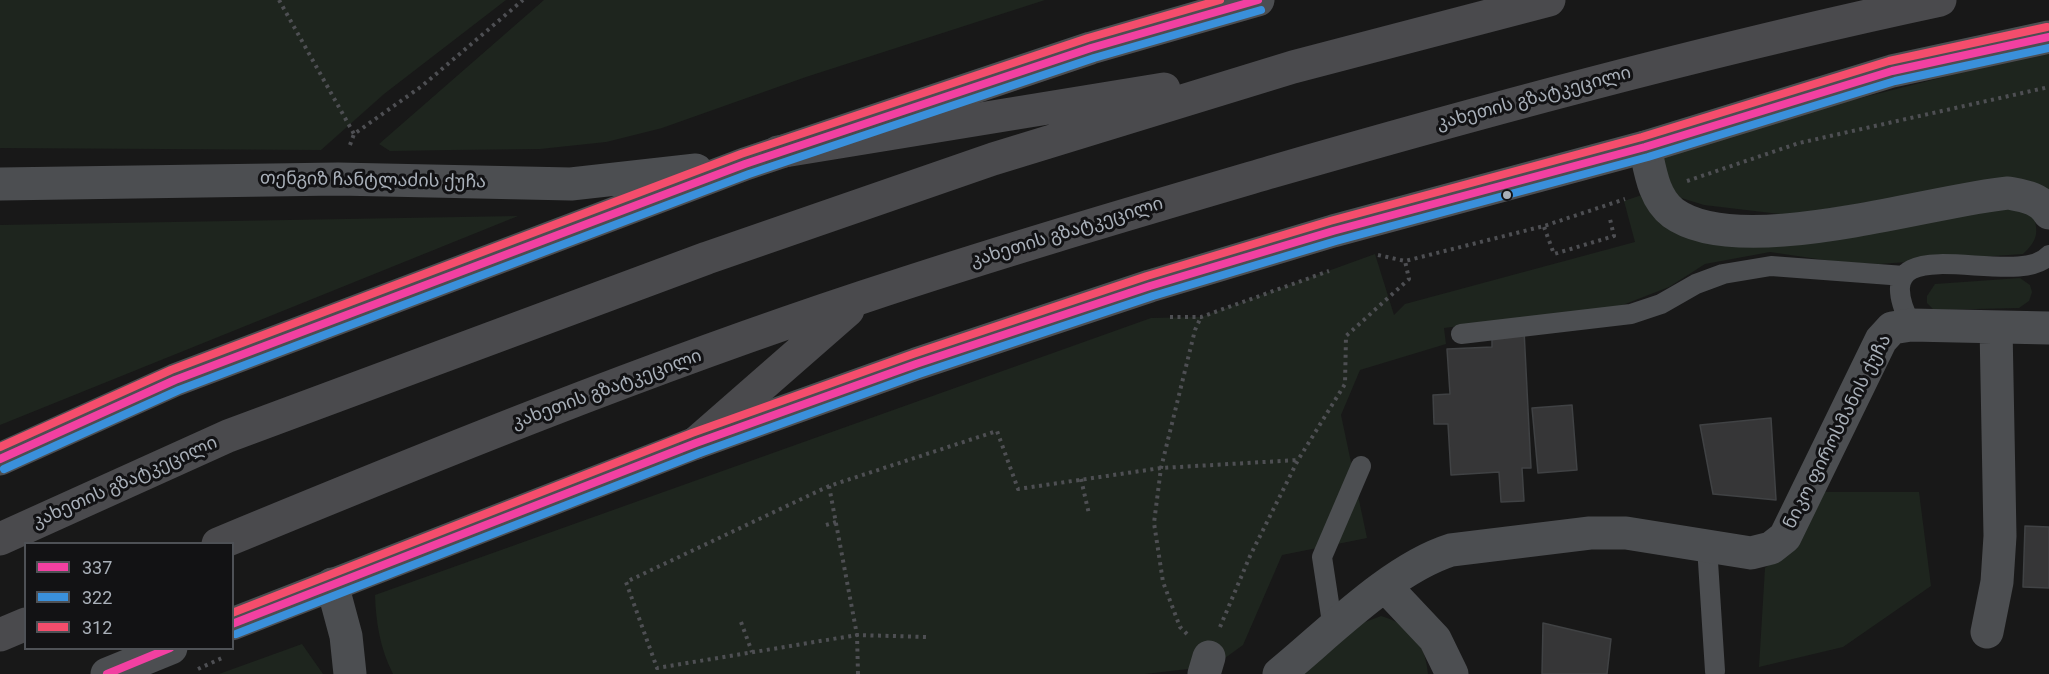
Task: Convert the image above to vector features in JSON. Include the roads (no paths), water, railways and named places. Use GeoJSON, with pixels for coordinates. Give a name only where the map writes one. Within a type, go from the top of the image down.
{"type":"FeatureCollection","features":[{"type":"Feature","properties":{"kind":"highway","name":"კახეთის გზატკეცილი"},"geometry":{"type":"LineString","coordinates":[[0,538],[228,436],[696,262],[993,159],[1293,67],[1549,0]]}},
{"type":"Feature","properties":{"kind":"highway","name":"კახეთის გზატკეცილი"},"geometry":{"type":"LineString","coordinates":[[220,542],[432,455],[633,379],[862,297],[1123,215],[1404,133],[1668,63],[1940,0]]}},
{"type":"Feature","properties":{"kind":"highway"},"geometry":{"type":"LineString","coordinates":[[778,152],[1293,67]]}},
{"type":"Feature","properties":{"kind":"highway"},"geometry":{"type":"LineString","coordinates":[[696,443],[862,297]]}},
{"type":"Feature","properties":{"kind":"highway"},"geometry":{"type":"LineString","coordinates":[[0,635],[24,625]]}},
{"type":"Feature","properties":{"kind":"street"},"geometry":{"type":"LineString","coordinates":[[0,459],[175,380],[745,164],[1091,48],[1258,0]]}},
{"type":"Feature","properties":{"kind":"street"},"geometry":{"type":"LineString","coordinates":[[234,638],[332,584],[696,443],[916,364],[1149,286],[1344,228],[1645,147],[1892,71],[2049,38]]}},
{"type":"Feature","properties":{"kind":"street"},"geometry":{"type":"LineString","coordinates":[[1645,147],[1656,189],[1672,212],[1697,226],[1749,233],[1854,221],[2008,193],[2032,198],[2045,207],[2049,213]]}},
{"type":"Feature","properties":{"kind":"street","name":"თენგიზ ჩანტლაძის ქუჩა"},"geometry":{"type":"LineString","coordinates":[[0,184],[338,179],[570,184],[745,164]]}},
{"type":"Feature","properties":{"kind":"street","name":"ნიკო ფიროსმანის ქუჩა"},"geometry":{"type":"LineString","coordinates":[[1279,674],[1385,586],[1432,556],[1467,546],[1590,532],[1626,533],[1751,553],[1770,548],[1785,537],[1881,340],[1892,327],[1911,325],[1996,327],[2048,321]]}},
{"type":"Feature","properties":{"kind":"street"},"geometry":{"type":"LineString","coordinates":[[1987,632],[1997,582],[2000,536],[1996,327]]}},
{"type":"Feature","properties":{"kind":"street"},"geometry":{"type":"LineString","coordinates":[[332,584],[346,636],[350,674]]}},
{"type":"Feature","properties":{"kind":"street"},"geometry":{"type":"LineString","coordinates":[[1385,586],[1435,639],[1452,674]]}},
{"type":"Feature","properties":{"kind":"street"},"geometry":{"type":"LineString","coordinates":[[107,674],[166,650]]}},
{"type":"Feature","properties":{"kind":"lane"},"geometry":{"type":"LineString","coordinates":[[1911,325],[1900,295],[1904,276],[1912,267],[1930,264],[2028,267],[2049,255]]}},
{"type":"Feature","properties":{"kind":"lane"},"geometry":{"type":"LineString","coordinates":[[1461,334],[1631,314],[1661,304],[1696,284],[1723,274],[1771,266],[1904,276]]}},
{"type":"Feature","properties":{"kind":"lane"},"geometry":{"type":"LineString","coordinates":[[1333,629],[1322,557],[1360,466]]}},
{"type":"Feature","properties":{"kind":"lane"},"geometry":{"type":"LineString","coordinates":[[1707,546],[1715,670]]}}]}
